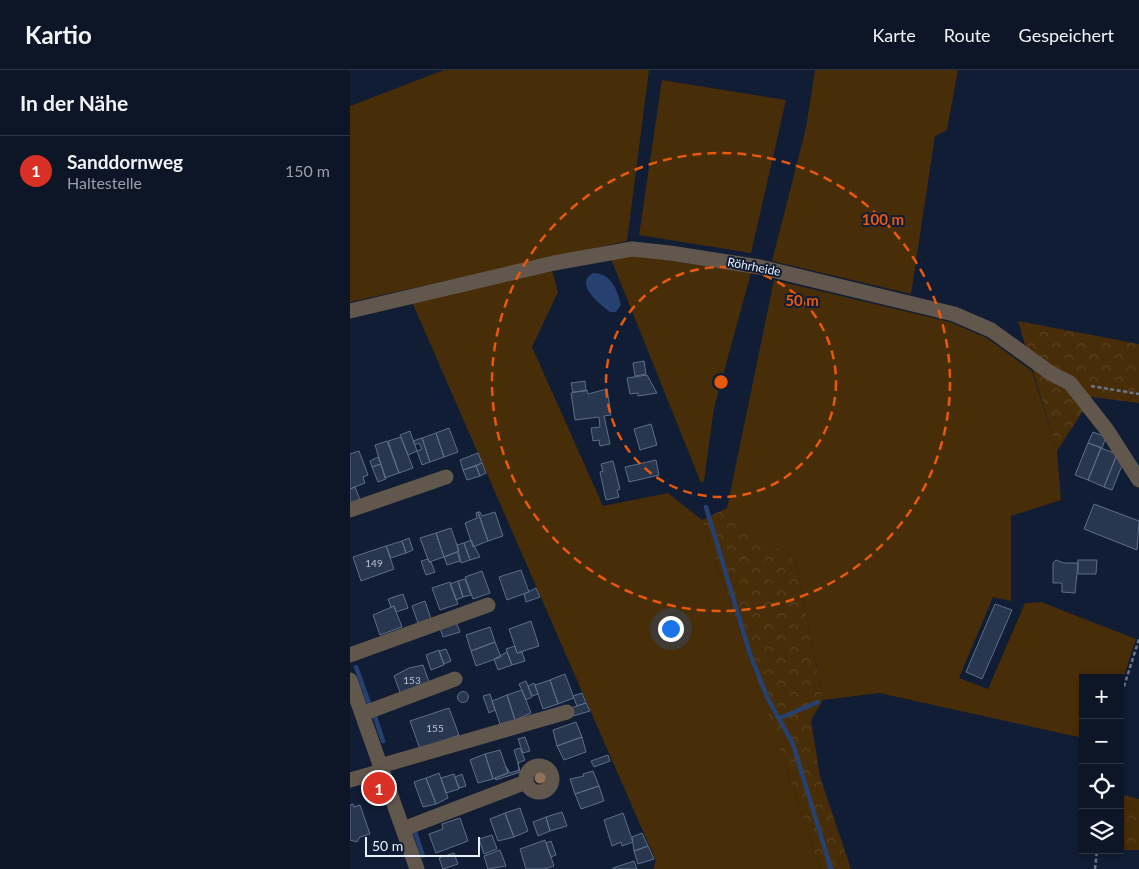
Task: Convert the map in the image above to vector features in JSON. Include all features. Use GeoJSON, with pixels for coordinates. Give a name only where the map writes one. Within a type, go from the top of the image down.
{"type":"FeatureCollection","features":[{"type":"Feature","properties":{"kind":"street","name":"Röhrheide"},"geometry":{"type":"LineString","coordinates":[[350,311],[554,263],[632,249],[760,267],[954,314],[991,330],[1052,374],[1070,383]]}},
{"type":"Feature","properties":{"kind":"street"},"geometry":{"type":"LineString","coordinates":[[1070,383],[1107,430],[1139,480]]}},
{"type":"Feature","properties":{"kind":"street"},"geometry":{"type":"LineString","coordinates":[[350,510],[446,478]]}},
{"type":"Feature","properties":{"kind":"street"},"geometry":{"type":"LineString","coordinates":[[350,655],[488,605]]}},
{"type":"Feature","properties":{"kind":"street"},"geometry":{"type":"LineString","coordinates":[[362,714],[455,678]]}},
{"type":"Feature","properties":{"kind":"street"},"geometry":{"type":"LineString","coordinates":[[350,680],[417,869]]}},
{"type":"Feature","properties":{"kind":"street"},"geometry":{"type":"LineString","coordinates":[[350,780],[567,712]]}},
{"type":"Feature","properties":{"kind":"street"},"geometry":{"type":"LineString","coordinates":[[402,829],[526,782]]}},
{"type":"Feature","properties":{"kind":"path"},"geometry":{"type":"LineString","coordinates":[[1070,383],[1139,394]]}},
{"type":"Feature","properties":{"kind":"path"},"geometry":{"type":"LineString","coordinates":[[1124,686],[1139,639]]}},
{"type":"Feature","properties":{"kind":"path"},"geometry":{"type":"LineString","coordinates":[[1096,854],[1096,869]]}},
{"type":"Feature","properties":{"kind":"green space"},"geometry":{"type":"Polygon","coordinates":[[[444,70],[649,70],[627,241],[350,302],[350,106],[444,70]]]}},
{"type":"Feature","properties":{"kind":"green space"},"geometry":{"type":"Polygon","coordinates":[[[815,70],[958,70],[947,130],[935,136],[911,294],[772,261],[806,128],[815,70]]]}},
{"type":"Feature","properties":{"kind":"green space"},"geometry":{"type":"Polygon","coordinates":[[[662,80],[786,100],[751,253],[639,235],[662,80]]]}},
{"type":"Feature","properties":{"kind":"green space"},"geometry":{"type":"Polygon","coordinates":[[[632,255],[751,273],[714,408],[704,481],[701,483],[611,259],[632,255]]]}},
{"type":"Feature","properties":{"kind":"green space"},"geometry":{"type":"Polygon","coordinates":[[[552,270],[558,292],[532,347],[603,506],[668,493],[702,520],[820,869],[653,869],[656,861],[412,302],[552,270]]]}},
{"type":"Feature","properties":{"kind":"green space"},"geometry":{"type":"Polygon","coordinates":[[[774,280],[950,322],[987,338],[1032,371],[1057,451],[1061,500],[1011,516],[1011,601],[993,597],[959,678],[988,689],[1025,603],[1041,602],[1136,639],[1124,676],[1124,674],[1079,674],[1079,737],[879,693],[823,700],[796,562],[727,508],[774,280]]]}},
{"type":"Feature","properties":{"kind":"green space"},"geometry":{"type":"Polygon","coordinates":[[[1018,321],[1139,344],[1139,403],[1092,397],[1057,451],[1018,321]]]}},
{"type":"Feature","properties":{"kind":"green space"},"geometry":{"type":"Polygon","coordinates":[[[727,508],[796,562],[823,700],[811,720],[820,777],[851,869],[820,869],[702,520],[727,508]]]}},
{"type":"Feature","properties":{"kind":"green space"},"geometry":{"type":"Polygon","coordinates":[[[1124,795],[1139,799],[1139,850],[1124,850],[1124,795]]]}},
{"type":"Feature","properties":{"kind":"water"},"geometry":{"type":"Polygon","coordinates":[[[593,273],[609,279],[615,288],[621,305],[616,312],[610,312],[606,309],[587,288],[588,278],[593,273]]]}},
{"type":"Feature","properties":{"kind":"building"},"geometry":{"type":"Polygon","coordinates":[[[644,361],[646,374],[635,376],[633,363],[644,361]]]}},
{"type":"Feature","properties":{"kind":"building"},"geometry":{"type":"Polygon","coordinates":[[[647,375],[657,393],[638,396],[638,393],[630,394],[627,378],[647,375]]]}},
{"type":"Feature","properties":{"kind":"building"},"geometry":{"type":"Polygon","coordinates":[[[585,381],[586,391],[573,392],[571,383],[585,381]]]}},
{"type":"Feature","properties":{"kind":"building"},"geometry":{"type":"Polygon","coordinates":[[[607,389],[611,415],[604,416],[610,444],[600,446],[599,440],[593,441],[591,428],[600,427],[599,417],[575,420],[571,393],[587,390],[588,394],[607,389]]]}},
{"type":"Feature","properties":{"kind":"building"},"geometry":{"type":"Polygon","coordinates":[[[651,424],[657,445],[640,450],[634,429],[651,424]]]}},
{"type":"Feature","properties":{"kind":"building"},"geometry":{"type":"Polygon","coordinates":[[[449,428],[458,452],[444,457],[436,433],[449,428]]]}},
{"type":"Feature","properties":{"kind":"building"},"geometry":{"type":"Polygon","coordinates":[[[410,431],[417,451],[408,455],[400,435],[410,431]]]}},
{"type":"Feature","properties":{"kind":"building"},"geometry":{"type":"Polygon","coordinates":[[[1093,432],[1106,437],[1102,448],[1088,443],[1093,432]]]}},
{"type":"Feature","properties":{"kind":"building"},"geometry":{"type":"Polygon","coordinates":[[[436,433],[444,457],[430,462],[422,438],[436,433]]]}},
{"type":"Feature","properties":{"kind":"building"},"geometry":{"type":"Polygon","coordinates":[[[401,437],[413,468],[399,473],[388,441],[401,437]]]}},
{"type":"Feature","properties":{"kind":"building"},"geometry":{"type":"Polygon","coordinates":[[[422,438],[430,462],[422,465],[417,451],[422,449],[419,443],[415,445],[413,441],[422,438]]]}},
{"type":"Feature","properties":{"kind":"building"},"geometry":{"type":"Polygon","coordinates":[[[387,441],[399,473],[385,478],[375,445],[387,441]]]}},
{"type":"Feature","properties":{"kind":"building"},"geometry":{"type":"Polygon","coordinates":[[[1088,443],[1101,448],[1088,480],[1075,475],[1088,443]]]}},
{"type":"Feature","properties":{"kind":"building"},"geometry":{"type":"Polygon","coordinates":[[[1101,448],[1117,454],[1104,487],[1088,480],[1101,448]]]}},
{"type":"Feature","properties":{"kind":"building"},"geometry":{"type":"Polygon","coordinates":[[[359,451],[368,475],[363,477],[365,483],[350,489],[350,454],[359,451]]]}},
{"type":"Feature","properties":{"kind":"building"},"geometry":{"type":"Polygon","coordinates":[[[478,453],[482,463],[463,470],[460,460],[478,453]]]}},
{"type":"Feature","properties":{"kind":"building"},"geometry":{"type":"Polygon","coordinates":[[[1117,454],[1125,458],[1112,490],[1104,487],[1117,454]]]}},
{"type":"Feature","properties":{"kind":"building"},"geometry":{"type":"Polygon","coordinates":[[[378,457],[381,464],[372,467],[370,461],[378,457]]]}},
{"type":"Feature","properties":{"kind":"building"},"geometry":{"type":"Polygon","coordinates":[[[656,460],[659,475],[629,482],[625,467],[656,460]]]}},
{"type":"Feature","properties":{"kind":"building"},"geometry":{"type":"Polygon","coordinates":[[[613,461],[620,489],[617,490],[619,497],[606,500],[600,472],[603,471],[601,464],[613,461]]]}},
{"type":"Feature","properties":{"kind":"building"},"geometry":{"type":"Polygon","coordinates":[[[482,463],[486,473],[480,476],[476,466],[482,463]]]}},
{"type":"Feature","properties":{"kind":"building"},"geometry":{"type":"Polygon","coordinates":[[[381,464],[386,479],[378,482],[372,467],[381,464]]]}},
{"type":"Feature","properties":{"kind":"building"},"geometry":{"type":"Polygon","coordinates":[[[476,466],[480,476],[467,480],[463,470],[476,466]]]}},
{"type":"Feature","properties":{"kind":"building"},"geometry":{"type":"Polygon","coordinates":[[[355,487],[360,500],[350,503],[350,489],[355,487]]]}},
{"type":"Feature","properties":{"kind":"building"},"geometry":{"type":"Polygon","coordinates":[[[1094,504],[1139,521],[1137,550],[1084,529],[1094,504]]]}},
{"type":"Feature","properties":{"kind":"building"},"geometry":{"type":"Polygon","coordinates":[[[478,512],[482,516],[495,512],[503,536],[488,541],[478,512]]]}},
{"type":"Feature","properties":{"kind":"building"},"geometry":{"type":"Polygon","coordinates":[[[478,512],[488,541],[473,547],[465,523],[477,518],[476,513],[478,512]]]}},
{"type":"Feature","properties":{"kind":"building"},"geometry":{"type":"Polygon","coordinates":[[[451,528],[459,551],[444,557],[436,533],[451,528]]]}},
{"type":"Feature","properties":{"kind":"building"},"geometry":{"type":"Polygon","coordinates":[[[436,533],[444,557],[429,562],[420,538],[436,533]]]}},
{"type":"Feature","properties":{"kind":"building"},"geometry":{"type":"Polygon","coordinates":[[[409,538],[413,550],[406,553],[402,541],[409,538]]]}},
{"type":"Feature","properties":{"kind":"building"},"geometry":{"type":"Polygon","coordinates":[[[471,540],[480,557],[470,560],[464,543],[471,540]]]}},
{"type":"Feature","properties":{"kind":"building"},"geometry":{"type":"Polygon","coordinates":[[[402,541],[406,553],[391,558],[386,546],[402,541]]]}},
{"type":"Feature","properties":{"kind":"building"},"geometry":{"type":"Polygon","coordinates":[[[464,543],[470,560],[461,563],[457,545],[464,543]]]}},
{"type":"Feature","properties":{"kind":"building"},"geometry":{"type":"Polygon","coordinates":[[[386,546],[394,569],[361,581],[353,557],[386,546]]]}},
{"type":"Feature","properties":{"kind":"building"},"geometry":{"type":"Polygon","coordinates":[[[457,552],[460,561],[447,565],[444,557],[457,552]]]}},
{"type":"Feature","properties":{"kind":"building"},"geometry":{"type":"Polygon","coordinates":[[[428,559],[435,572],[426,575],[421,561],[428,559]]]}},
{"type":"Feature","properties":{"kind":"building"},"geometry":{"type":"Polygon","coordinates":[[[1056,560],[1064,563],[1078,563],[1075,593],[1062,592],[1062,583],[1053,583],[1053,563],[1056,560]]]}},
{"type":"Feature","properties":{"kind":"building"},"geometry":{"type":"Polygon","coordinates":[[[1078,560],[1097,560],[1096,574],[1078,574],[1078,560]]]}},
{"type":"Feature","properties":{"kind":"building"},"geometry":{"type":"Polygon","coordinates":[[[521,570],[529,592],[507,600],[499,577],[521,570]]]}},
{"type":"Feature","properties":{"kind":"building"},"geometry":{"type":"Polygon","coordinates":[[[482,571],[490,593],[473,599],[465,577],[482,571]]]}},
{"type":"Feature","properties":{"kind":"building"},"geometry":{"type":"Polygon","coordinates":[[[465,579],[471,595],[463,597],[458,581],[465,579]]]}},
{"type":"Feature","properties":{"kind":"building"},"geometry":{"type":"Polygon","coordinates":[[[458,581],[463,597],[456,600],[450,584],[458,581]]]}},
{"type":"Feature","properties":{"kind":"building"},"geometry":{"type":"Polygon","coordinates":[[[450,582],[458,604],[440,610],[432,588],[450,582]]]}},
{"type":"Feature","properties":{"kind":"building"},"geometry":{"type":"Polygon","coordinates":[[[536,588],[540,597],[526,602],[524,594],[536,588]]]}},
{"type":"Feature","properties":{"kind":"building"},"geometry":{"type":"Polygon","coordinates":[[[403,594],[408,608],[396,612],[394,606],[391,607],[388,599],[403,594]]]}},
{"type":"Feature","properties":{"kind":"building"},"geometry":{"type":"Polygon","coordinates":[[[425,601],[431,619],[418,623],[412,606],[425,601]]]}},
{"type":"Feature","properties":{"kind":"building"},"geometry":{"type":"Polygon","coordinates":[[[995,604],[1012,610],[982,679],[966,672],[995,604]]]}},
{"type":"Feature","properties":{"kind":"building"},"geometry":{"type":"Polygon","coordinates":[[[394,606],[402,627],[380,635],[373,615],[394,606]]]}},
{"type":"Feature","properties":{"kind":"building"},"geometry":{"type":"Polygon","coordinates":[[[531,621],[539,646],[517,653],[509,629],[531,621]]]}},
{"type":"Feature","properties":{"kind":"building"},"geometry":{"type":"Polygon","coordinates":[[[456,622],[460,632],[443,637],[440,628],[456,622]]]}},
{"type":"Feature","properties":{"kind":"building"},"geometry":{"type":"Polygon","coordinates":[[[490,627],[495,642],[471,651],[466,635],[490,627]]]}},
{"type":"Feature","properties":{"kind":"building"},"geometry":{"type":"Polygon","coordinates":[[[495,642],[501,657],[476,666],[471,651],[495,642]]]}},
{"type":"Feature","properties":{"kind":"building"},"geometry":{"type":"Polygon","coordinates":[[[515,646],[517,653],[522,652],[525,661],[512,665],[506,649],[515,646]]]}},
{"type":"Feature","properties":{"kind":"building"},"geometry":{"type":"Polygon","coordinates":[[[446,649],[451,661],[444,664],[439,651],[446,649]]]}},
{"type":"Feature","properties":{"kind":"building"},"geometry":{"type":"Polygon","coordinates":[[[439,650],[444,665],[431,670],[426,655],[439,650]]]}},
{"type":"Feature","properties":{"kind":"building"},"geometry":{"type":"Polygon","coordinates":[[[507,652],[512,665],[498,670],[494,659],[507,652]]]}},
{"type":"Feature","properties":{"kind":"building"},"geometry":{"type":"Polygon","coordinates":[[[423,665],[430,685],[401,695],[394,676],[409,668],[423,665]]]}},
{"type":"Feature","properties":{"kind":"building"},"geometry":{"type":"Polygon","coordinates":[[[565,674],[574,698],[558,704],[550,680],[565,674]]]}},
{"type":"Feature","properties":{"kind":"building"},"geometry":{"type":"Polygon","coordinates":[[[550,680],[558,704],[543,709],[535,685],[550,680]]]}},
{"type":"Feature","properties":{"kind":"building"},"geometry":{"type":"Polygon","coordinates":[[[526,681],[532,697],[526,700],[519,684],[526,681]]]}},
{"type":"Feature","properties":{"kind":"building"},"geometry":{"type":"Polygon","coordinates":[[[534,683],[538,694],[532,696],[528,686],[534,683]]]}},
{"type":"Feature","properties":{"kind":"building"},"geometry":{"type":"Polygon","coordinates":[[[522,690],[531,713],[515,720],[507,695],[522,690]]]}},
{"type":"Feature","properties":{"kind":"building"},"geometry":{"type":"Polygon","coordinates":[[[461,692],[465,692],[468,697],[467,701],[461,702],[458,699],[458,695],[461,692]]]}},
{"type":"Feature","properties":{"kind":"building"},"geometry":{"type":"Polygon","coordinates":[[[582,693],[586,703],[577,706],[573,696],[582,693]]]}},
{"type":"Feature","properties":{"kind":"building"},"geometry":{"type":"Polygon","coordinates":[[[490,694],[495,710],[489,713],[483,696],[490,694]]]}},
{"type":"Feature","properties":{"kind":"building"},"geometry":{"type":"Polygon","coordinates":[[[507,695],[515,720],[500,724],[492,701],[507,695]]]}},
{"type":"Feature","properties":{"kind":"building"},"geometry":{"type":"Polygon","coordinates":[[[586,703],[590,711],[573,716],[571,708],[586,703]]]}},
{"type":"Feature","properties":{"kind":"building"},"geometry":{"type":"Polygon","coordinates":[[[449,708],[459,735],[420,749],[410,721],[449,708]]]}},
{"type":"Feature","properties":{"kind":"building"},"geometry":{"type":"Polygon","coordinates":[[[576,722],[582,737],[557,746],[553,730],[576,722]]]}},
{"type":"Feature","properties":{"kind":"building"},"geometry":{"type":"Polygon","coordinates":[[[525,737],[530,751],[523,753],[518,739],[525,737]]]}},
{"type":"Feature","properties":{"kind":"building"},"geometry":{"type":"Polygon","coordinates":[[[582,737],[586,752],[564,760],[557,746],[582,737]]]}},
{"type":"Feature","properties":{"kind":"building"},"geometry":{"type":"Polygon","coordinates":[[[520,748],[525,760],[518,763],[514,750],[520,748]]]}},
{"type":"Feature","properties":{"kind":"building"},"geometry":{"type":"Polygon","coordinates":[[[500,750],[508,773],[493,779],[485,754],[500,750]]]}},
{"type":"Feature","properties":{"kind":"building"},"geometry":{"type":"Polygon","coordinates":[[[485,754],[493,779],[478,783],[470,760],[485,754]]]}},
{"type":"Feature","properties":{"kind":"building"},"geometry":{"type":"Polygon","coordinates":[[[608,755],[610,761],[594,767],[591,761],[608,755]]]}},
{"type":"Feature","properties":{"kind":"building"},"geometry":{"type":"Polygon","coordinates":[[[518,763],[520,772],[496,780],[495,778],[508,773],[506,767],[510,773],[519,770],[518,763]]]}},
{"type":"Feature","properties":{"kind":"building"},"geometry":{"type":"Polygon","coordinates":[[[593,771],[599,786],[575,794],[570,779],[584,776],[583,774],[593,771]]]}},
{"type":"Feature","properties":{"kind":"building"},"geometry":{"type":"Polygon","coordinates":[[[439,773],[448,798],[436,804],[426,778],[439,773]]]}},
{"type":"Feature","properties":{"kind":"building"},"geometry":{"type":"Polygon","coordinates":[[[454,774],[459,789],[446,793],[441,778],[454,774]]]}},
{"type":"Feature","properties":{"kind":"building"},"geometry":{"type":"Polygon","coordinates":[[[462,774],[466,786],[459,788],[455,777],[462,774]]]}},
{"type":"Feature","properties":{"kind":"building"},"geometry":{"type":"Polygon","coordinates":[[[426,778],[436,804],[423,807],[414,782],[426,778]]]}},
{"type":"Feature","properties":{"kind":"building"},"geometry":{"type":"Polygon","coordinates":[[[599,786],[604,801],[581,809],[575,794],[599,786]]]}},
{"type":"Feature","properties":{"kind":"building"},"geometry":{"type":"Polygon","coordinates":[[[353,804],[354,807],[360,805],[370,834],[360,837],[357,842],[350,840],[350,805],[353,804]]]}},
{"type":"Feature","properties":{"kind":"building"},"geometry":{"type":"Polygon","coordinates":[[[520,808],[528,831],[514,837],[505,813],[520,808]]]}},
{"type":"Feature","properties":{"kind":"building"},"geometry":{"type":"Polygon","coordinates":[[[562,812],[567,826],[550,831],[546,817],[562,812]]]}},
{"type":"Feature","properties":{"kind":"building"},"geometry":{"type":"Polygon","coordinates":[[[505,813],[514,837],[498,841],[490,819],[505,813]]]}},
{"type":"Feature","properties":{"kind":"building"},"geometry":{"type":"Polygon","coordinates":[[[623,813],[633,842],[622,846],[621,842],[612,846],[604,820],[623,813]]]}},
{"type":"Feature","properties":{"kind":"building"},"geometry":{"type":"Polygon","coordinates":[[[546,817],[550,831],[538,836],[533,822],[546,817]]]}},
{"type":"Feature","properties":{"kind":"building"},"geometry":{"type":"Polygon","coordinates":[[[460,818],[468,841],[436,853],[429,834],[443,829],[442,824],[460,818]]]}},
{"type":"Feature","properties":{"kind":"building"},"geometry":{"type":"Polygon","coordinates":[[[642,833],[648,846],[634,851],[632,837],[642,833]]]}},
{"type":"Feature","properties":{"kind":"building"},"geometry":{"type":"Polygon","coordinates":[[[492,835],[497,849],[484,854],[479,839],[492,835]]]}},
{"type":"Feature","properties":{"kind":"building"},"geometry":{"type":"Polygon","coordinates":[[[545,840],[554,866],[544,869],[526,869],[520,849],[545,840]]]}},
{"type":"Feature","properties":{"kind":"building"},"geometry":{"type":"Polygon","coordinates":[[[551,841],[556,855],[551,857],[546,843],[551,841]]]}},
{"type":"Feature","properties":{"kind":"building"},"geometry":{"type":"Polygon","coordinates":[[[648,846],[654,859],[638,864],[634,851],[648,846]]]}},
{"type":"Feature","properties":{"kind":"building"},"geometry":{"type":"Polygon","coordinates":[[[500,850],[506,866],[488,869],[484,856],[500,850]]]}},
{"type":"Feature","properties":{"kind":"building"},"geometry":{"type":"Polygon","coordinates":[[[454,853],[458,864],[443,869],[439,858],[454,853]]]}},
{"type":"Feature","properties":{"kind":"building"},"geometry":{"type":"Polygon","coordinates":[[[634,861],[637,869],[613,869],[613,868],[634,861]]]}},
{"type":"Feature","properties":{"kind":"waterway"},"geometry":{"type":"LineString","coordinates":[[706,507],[750,654],[768,699],[793,744],[831,869]]}},
{"type":"Feature","properties":{"kind":"waterway"},"geometry":{"type":"LineString","coordinates":[[356,667],[369,703]]}},
{"type":"Feature","properties":{"kind":"waterway"},"geometry":{"type":"LineString","coordinates":[[780,718],[818,702]]}},
{"type":"Feature","properties":{"kind":"waterway"},"geometry":{"type":"LineString","coordinates":[[375,717],[383,741]]}},
{"type":"Feature","properties":{"kind":"waterway"},"geometry":{"type":"LineString","coordinates":[[415,832],[423,856]]}},
{"type":"Feature","properties":{"kind":"place","name":"Sanddornweg"},"geometry":{"type":"Point","coordinates":[379,788]}}]}
